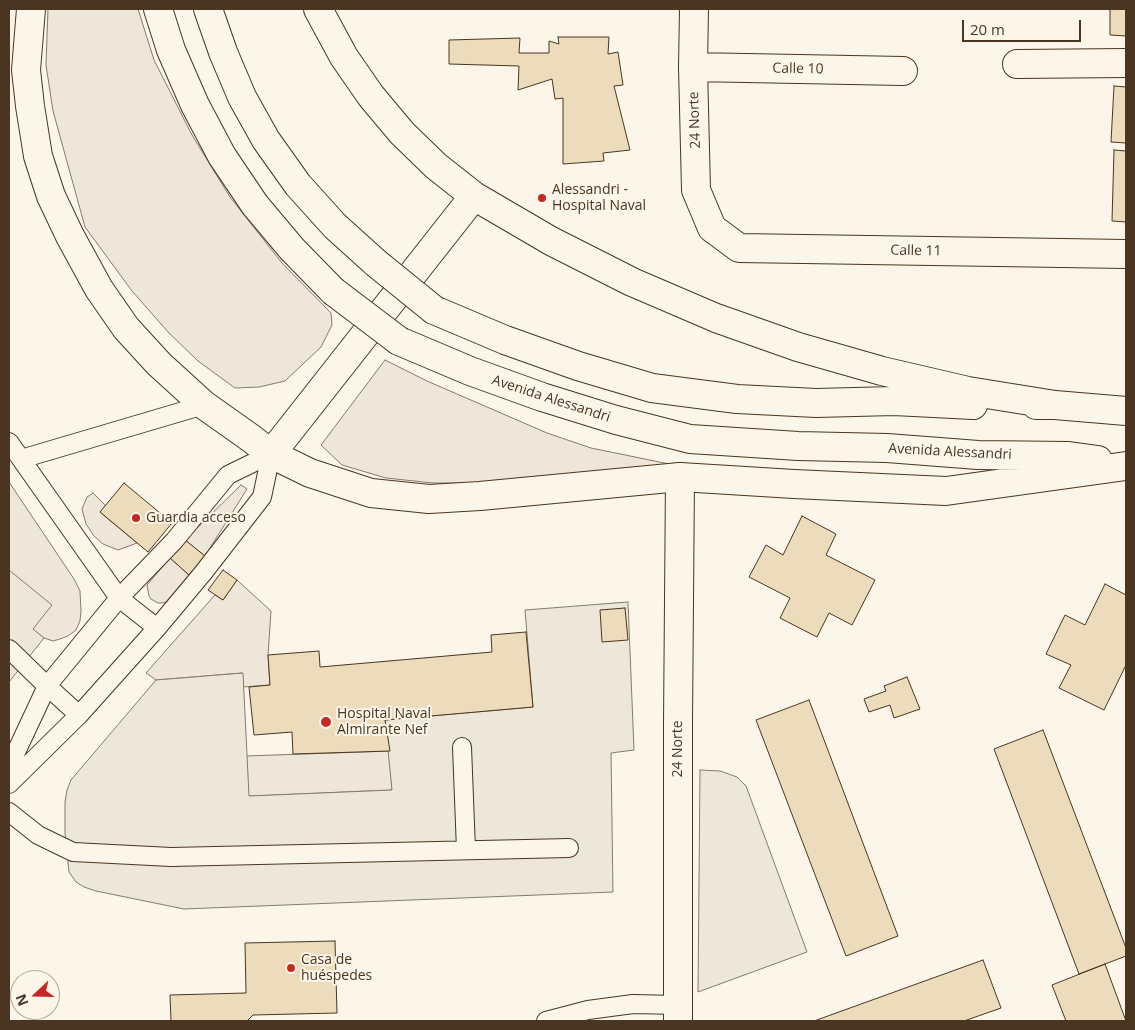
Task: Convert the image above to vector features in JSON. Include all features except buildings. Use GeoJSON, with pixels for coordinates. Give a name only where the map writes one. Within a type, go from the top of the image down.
{"type":"FeatureCollection","features":[{"type":"Feature","properties":{"kind":"main road"},"geometry":{"type":"LineString","coordinates":[[30,9],[26,70],[38,156],[51,196],[99,289],[126,328],[159,364],[204,405],[270,454],[310,473],[371,493],[429,499],[680,477],[946,491],[1126,465]]}},
{"type":"Feature","properties":{"kind":"main road","name":"Avenida Alessandri"},"geometry":{"type":"LineString","coordinates":[[158,9],[171,50],[195,105],[222,156],[255,205],[292,249],[333,291],[399,341],[470,371],[542,398],[690,439],[798,446],[887,448],[978,455],[1069,456],[1126,465]]}},
{"type":"Feature","properties":{"kind":"main road"},"geometry":{"type":"LineString","coordinates":[[208,9],[223,52],[242,97],[266,140],[298,184],[335,226],[376,263],[434,310],[505,340],[578,366],[652,388],[737,399],[816,403],[894,401],[974,405],[1054,404]]}},
{"type":"Feature","properties":{"kind":"main road"},"geometry":{"type":"LineString","coordinates":[[318,9],[344,57],[377,104],[402,133],[436,166],[474,196],[551,241],[632,282],[716,318],[798,347],[882,371],[968,391],[1054,404],[1126,411]]}},
{"type":"Feature","properties":{"kind":"main road","name":"24 Norte"},"geometry":{"type":"LineString","coordinates":[[694,9],[693,67],[696,190],[712,228]]}},
{"type":"Feature","properties":{"kind":"main road"},"geometry":{"type":"LineString","coordinates":[[1017,64],[1126,64]]}},
{"type":"Feature","properties":{"kind":"main road","name":"Calle 10"},"geometry":{"type":"LineString","coordinates":[[693,67],[903,70]]}},
{"type":"Feature","properties":{"kind":"main road"},"geometry":{"type":"LineString","coordinates":[[270,454],[474,196]]}},
{"type":"Feature","properties":{"kind":"main road","name":"Calle 11"},"geometry":{"type":"LineString","coordinates":[[712,228],[739,248],[1126,254]]}},
{"type":"Feature","properties":{"kind":"main road","name":"24 Norte"},"geometry":{"type":"LineString","coordinates":[[678,1013],[680,477]]}},
{"type":"Feature","properties":{"kind":"lane"},"geometry":{"type":"LineString","coordinates":[[21,459],[204,405]]}},
{"type":"Feature","properties":{"kind":"lane"},"geometry":{"type":"LineString","coordinates":[[9,442],[119,598],[157,628]]}},
{"type":"Feature","properties":{"kind":"lane"},"geometry":{"type":"LineString","coordinates":[[9,767],[47,686],[119,598],[174,540],[228,474],[270,454]]}},
{"type":"Feature","properties":{"kind":"lane"},"geometry":{"type":"LineString","coordinates":[[9,784],[79,715],[157,628],[203,573],[262,497],[270,454]]}},
{"type":"Feature","properties":{"kind":"lane"},"geometry":{"type":"LineString","coordinates":[[9,649],[79,715]]}},
{"type":"Feature","properties":{"kind":"lane"},"geometry":{"type":"LineString","coordinates":[[462,747],[466,850]]}},
{"type":"Feature","properties":{"kind":"lane"},"geometry":{"type":"LineString","coordinates":[[9,812],[38,835],[73,852],[171,857],[569,848]]}},
{"type":"Feature","properties":{"kind":"lane"},"geometry":{"type":"LineString","coordinates":[[546,1021],[588,1010],[633,1004],[678,1013]]}},
{"type":"Feature","properties":{"kind":"shaded area"},"geometry":{"type":"Polygon","coordinates":[[[48,9],[138,9],[154,60],[192,135],[230,197],[282,263],[331,313],[332,325],[321,347],[285,381],[259,387],[235,388],[198,361],[168,332],[132,291],[85,227],[53,111],[46,65],[48,9]]]}},
{"type":"Feature","properties":{"kind":"shaded area"},"geometry":{"type":"Polygon","coordinates":[[[385,360],[427,381],[547,433],[591,448],[674,465],[499,483],[433,483],[386,478],[342,465],[321,445],[385,360]]]}},
{"type":"Feature","properties":{"kind":"shaded area"},"geometry":{"type":"Polygon","coordinates":[[[9,482],[74,579],[80,591],[80,621],[76,630],[60,639],[53,641],[44,638],[33,630],[9,571],[9,482]]]}},
{"type":"Feature","properties":{"kind":"shaded area"},"geometry":{"type":"Polygon","coordinates":[[[241,485],[247,489],[205,556],[185,540],[241,485]]]}},
{"type":"Feature","properties":{"kind":"shaded area"},"geometry":{"type":"Polygon","coordinates":[[[93,493],[106,506],[101,513],[137,543],[118,550],[103,544],[94,536],[86,524],[82,509],[87,497],[93,493]]]}},
{"type":"Feature","properties":{"kind":"shaded area"},"geometry":{"type":"Polygon","coordinates":[[[170,558],[189,575],[166,602],[158,603],[149,596],[147,585],[170,558]]]}},
{"type":"Feature","properties":{"kind":"shaded area"},"geometry":{"type":"Polygon","coordinates":[[[9,570],[52,605],[33,629],[44,638],[9,682],[9,570]]]}},
{"type":"Feature","properties":{"kind":"shaded area"},"geometry":{"type":"Polygon","coordinates":[[[237,580],[271,611],[268,655],[270,685],[243,687],[242,673],[156,680],[146,673],[215,595],[223,600],[237,580]]]}},
{"type":"Feature","properties":{"kind":"shaded area"},"geometry":{"type":"Polygon","coordinates":[[[628,602],[634,750],[611,753],[613,892],[184,909],[96,891],[76,882],[69,872],[65,833],[65,802],[71,780],[156,680],[243,673],[249,796],[392,790],[385,720],[533,707],[525,610],[628,602]]]}},
{"type":"Feature","properties":{"kind":"shaded area"},"geometry":{"type":"Polygon","coordinates":[[[390,751],[392,790],[229,797],[188,758],[390,751]]]}},
{"type":"Feature","properties":{"kind":"shaded area"},"geometry":{"type":"Polygon","coordinates":[[[700,770],[720,771],[737,777],[746,786],[807,952],[698,992],[700,770]]]}},
{"type":"Feature","properties":{"kind":"place","name":"Alessandri - Hospital Naval"},"geometry":{"type":"Point","coordinates":[542,198]}},
{"type":"Feature","properties":{"kind":"place","name":"Guardia acceso"},"geometry":{"type":"Point","coordinates":[136,518]}},
{"type":"Feature","properties":{"kind":"place","name":"Hospital Naval Almirante Nef"},"geometry":{"type":"Point","coordinates":[326,722]}},
{"type":"Feature","properties":{"kind":"place","name":"Casa de huéspedes"},"geometry":{"type":"Point","coordinates":[291,968]}}]}
